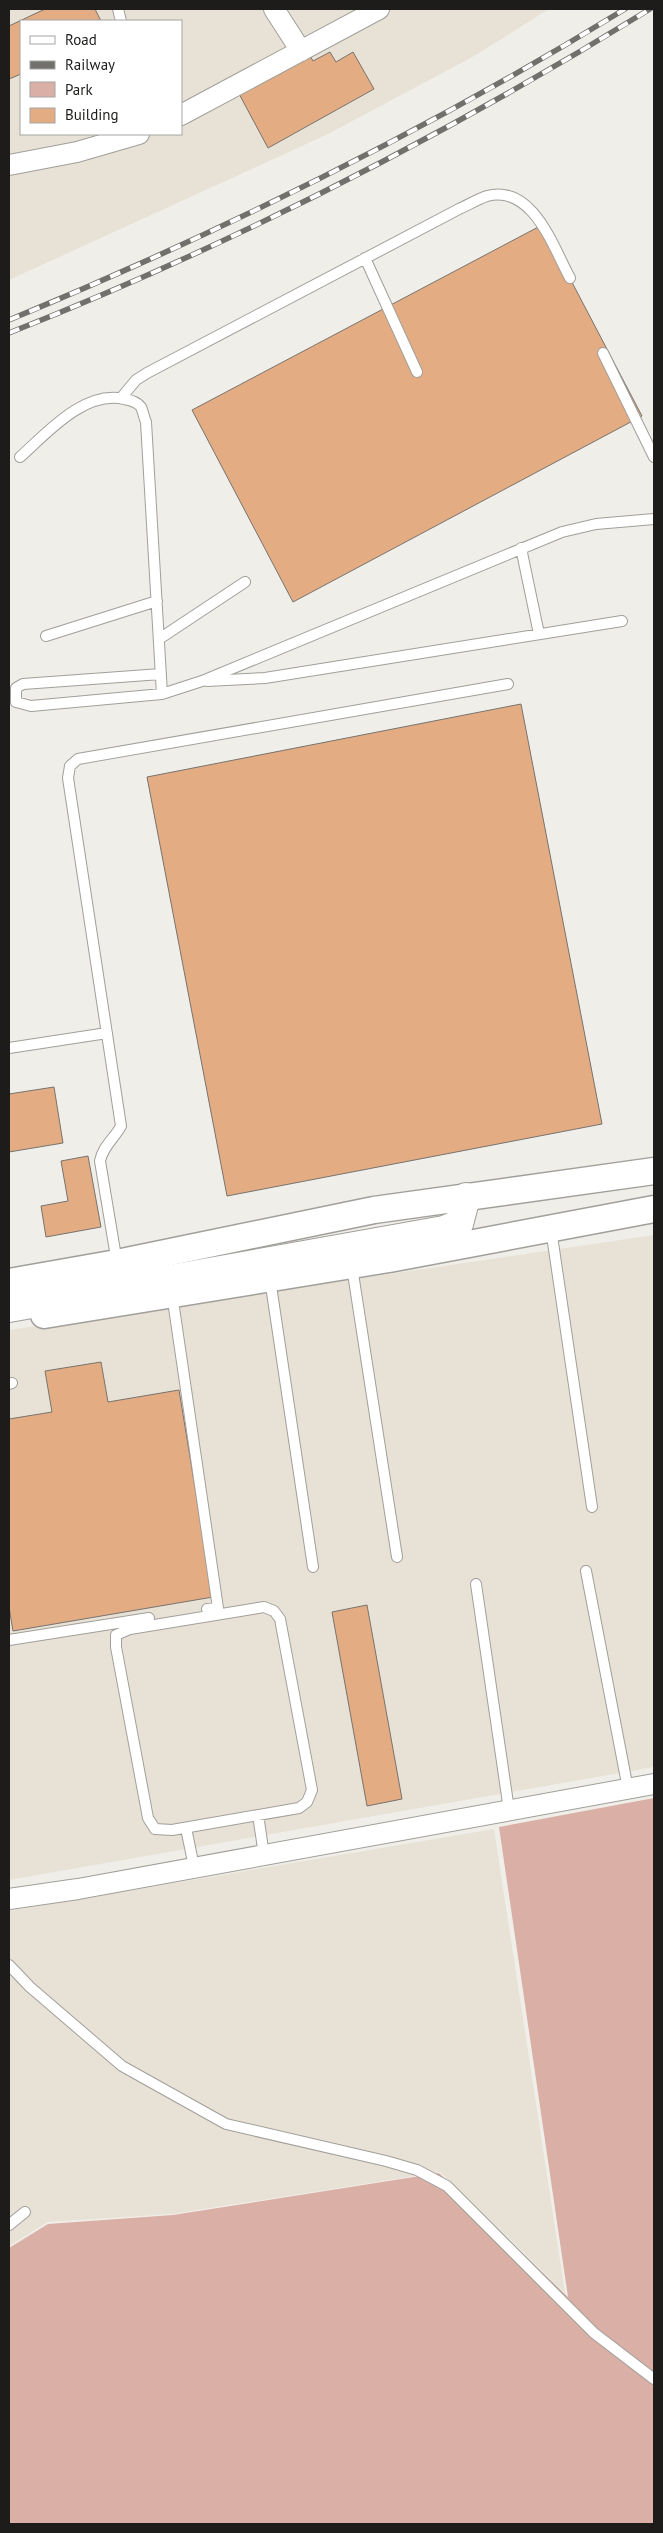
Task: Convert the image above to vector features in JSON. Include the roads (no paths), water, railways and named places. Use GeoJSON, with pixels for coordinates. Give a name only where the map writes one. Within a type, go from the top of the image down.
{"type":"FeatureCollection","features":[{"type":"Feature","properties":{"kind":"highway"},"geometry":{"type":"LineString","coordinates":[[9,1308],[444,1230],[459,1224],[466,1197]]}},
{"type":"Feature","properties":{"kind":"street"},"geometry":{"type":"LineString","coordinates":[[274,9],[301,51]]}},
{"type":"Feature","properties":{"kind":"street"},"geometry":{"type":"LineString","coordinates":[[182,115],[380,9]]}},
{"type":"Feature","properties":{"kind":"street"},"geometry":{"type":"LineString","coordinates":[[9,165],[77,152],[136,135]]}},
{"type":"Feature","properties":{"kind":"street"},"geometry":{"type":"LineString","coordinates":[[9,1282],[117,1263],[374,1210],[654,1170]]}},
{"type":"Feature","properties":{"kind":"street"},"geometry":{"type":"LineString","coordinates":[[9,1321],[351,1265],[654,1209]]}},
{"type":"Feature","properties":{"kind":"street"},"geometry":{"type":"LineString","coordinates":[[9,1899],[654,1784]]}},
{"type":"Feature","properties":{"kind":"lane"},"geometry":{"type":"LineString","coordinates":[[121,398],[136,380],[147,373],[459,209],[488,196],[504,195],[523,203],[535,212],[570,278]]}},
{"type":"Feature","properties":{"kind":"lane"},"geometry":{"type":"LineString","coordinates":[[365,258],[416,372]]}},
{"type":"Feature","properties":{"kind":"lane"},"geometry":{"type":"LineString","coordinates":[[603,353],[654,457]]}},
{"type":"Feature","properties":{"kind":"lane"},"geometry":{"type":"LineString","coordinates":[[20,457],[59,422],[88,404],[105,398],[121,398],[133,400],[141,408],[146,422],[162,694]]}},
{"type":"Feature","properties":{"kind":"lane"},"geometry":{"type":"LineString","coordinates":[[161,674],[23,684],[16,688],[12,697],[16,702],[31,706],[162,694],[202,681],[562,532],[596,524],[654,519]]}},
{"type":"Feature","properties":{"kind":"lane"},"geometry":{"type":"LineString","coordinates":[[522,548],[539,634]]}},
{"type":"Feature","properties":{"kind":"lane"},"geometry":{"type":"LineString","coordinates":[[159,639],[245,582]]}},
{"type":"Feature","properties":{"kind":"lane"},"geometry":{"type":"LineString","coordinates":[[46,636],[157,601]]}},
{"type":"Feature","properties":{"kind":"lane"},"geometry":{"type":"LineString","coordinates":[[202,681],[265,678],[622,621]]}},
{"type":"Feature","properties":{"kind":"lane"},"geometry":{"type":"LineString","coordinates":[[117,1263],[100,1174],[102,1151],[121,1126],[68,778],[70,766],[78,759],[508,684]]}},
{"type":"Feature","properties":{"kind":"lane"},"geometry":{"type":"LineString","coordinates":[[9,1048],[107,1033]]}},
{"type":"Feature","properties":{"kind":"lane"},"geometry":{"type":"LineString","coordinates":[[551,1229],[592,1507]]}},
{"type":"Feature","properties":{"kind":"lane"},"geometry":{"type":"LineString","coordinates":[[351,1265],[397,1557]]}},
{"type":"Feature","properties":{"kind":"lane"},"geometry":{"type":"LineString","coordinates":[[270,1278],[313,1567]]}},
{"type":"Feature","properties":{"kind":"lane"},"geometry":{"type":"LineString","coordinates":[[9,1640],[218,1608],[172,1294]]}},
{"type":"Feature","properties":{"kind":"lane"},"geometry":{"type":"LineString","coordinates":[[586,1571],[628,1789]]}},
{"type":"Feature","properties":{"kind":"lane"},"geometry":{"type":"LineString","coordinates":[[476,1584],[508,1810]]}},
{"type":"Feature","properties":{"kind":"lane"},"geometry":{"type":"LineString","coordinates":[[264,1607],[274,1611],[280,1619],[312,1790],[307,1802],[299,1808],[258,1815],[172,1830],[155,1829],[148,1818],[116,1648],[116,1635],[130,1628],[264,1607]]}},
{"type":"Feature","properties":{"kind":"lane"},"geometry":{"type":"LineString","coordinates":[[258,1815],[264,1855]]}},
{"type":"Feature","properties":{"kind":"lane"},"geometry":{"type":"LineString","coordinates":[[186,1828],[194,1867]]}},
{"type":"Feature","properties":{"kind":"lane"},"geometry":{"type":"LineString","coordinates":[[9,1964],[30,1987],[122,2066],[226,2124],[386,2161],[417,2170],[446,2186],[594,2334],[654,2378]]}},
{"type":"Feature","properties":{"kind":"lane"},"geometry":{"type":"LineString","coordinates":[[9,2224],[26,2212]]}},
{"type":"Feature","properties":{"kind":"railway"},"geometry":{"type":"LineString","coordinates":[[9,320],[167,251],[323,177],[476,96],[625,9]]}},
{"type":"Feature","properties":{"kind":"railway"},"geometry":{"type":"LineString","coordinates":[[9,333],[175,263],[337,185],[495,100],[650,9]]}}]}
